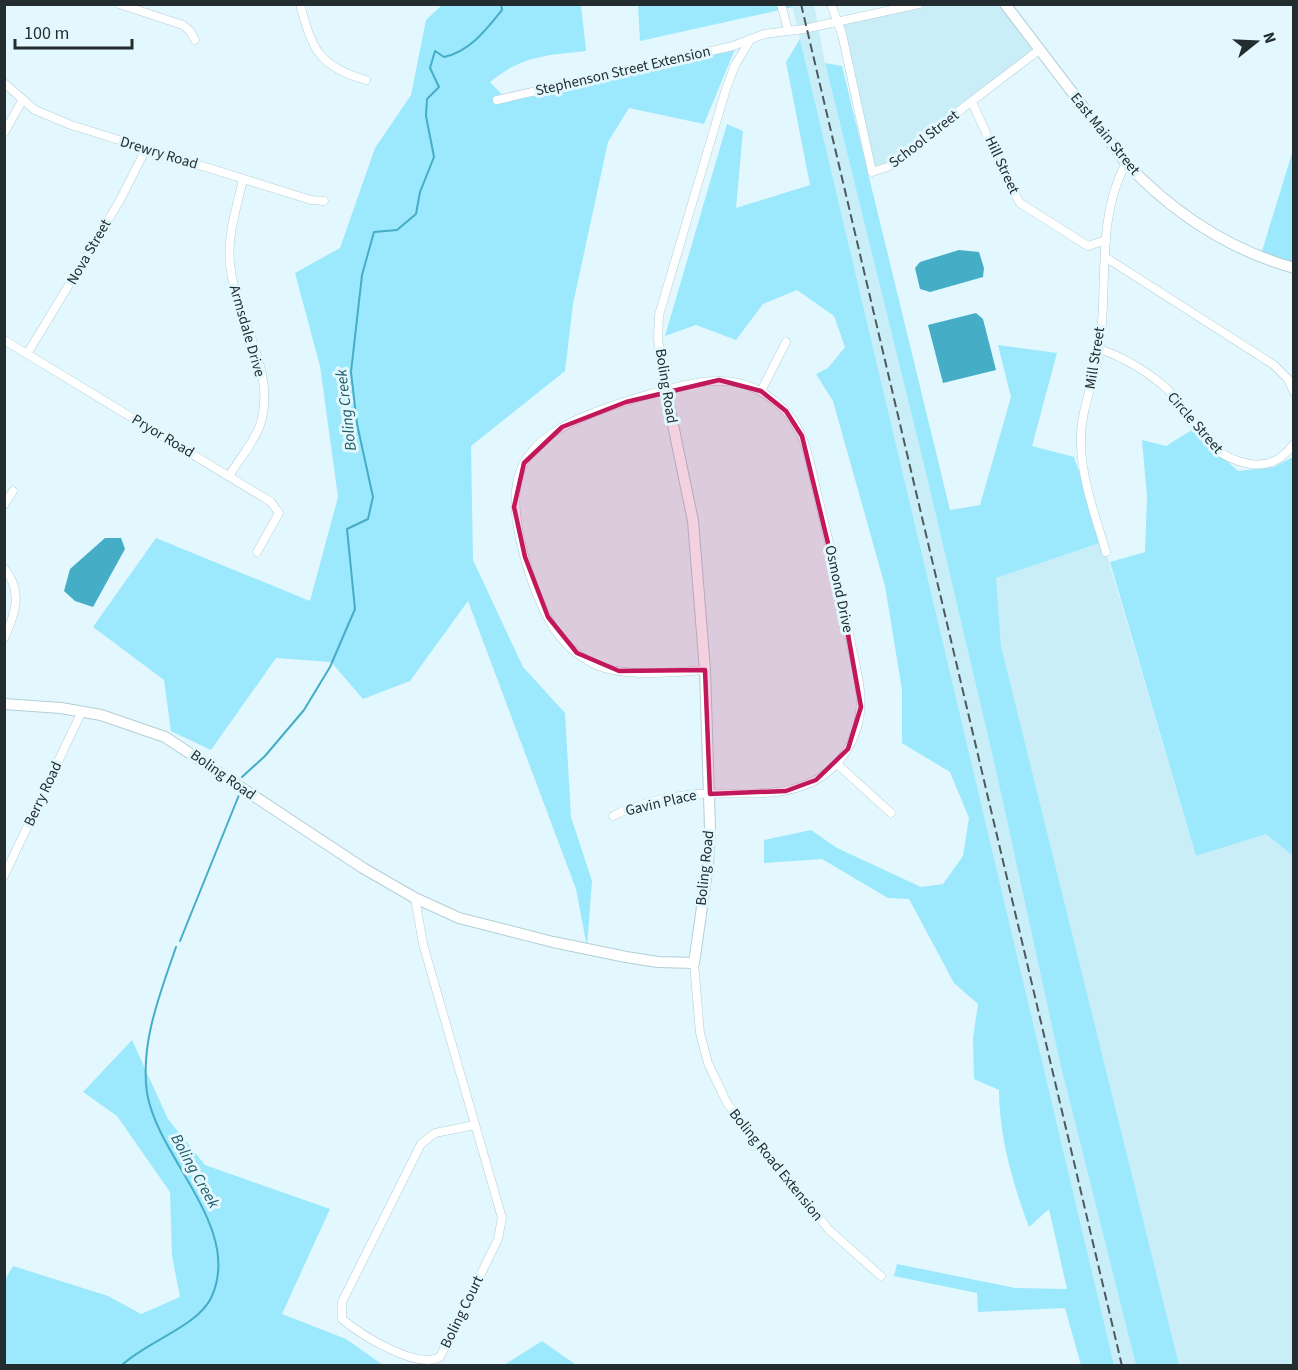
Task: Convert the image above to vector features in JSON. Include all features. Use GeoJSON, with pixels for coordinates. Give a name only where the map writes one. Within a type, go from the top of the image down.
{"type":"FeatureCollection","features":[{"type":"Feature","properties":{"kind":"street"},"geometry":{"type":"LineString","coordinates":[[119,4],[183,25],[195,40]]}},
{"type":"Feature","properties":{"kind":"street"},"geometry":{"type":"LineString","coordinates":[[300,4],[311,42],[321,58],[342,72],[366,80]]}},
{"type":"Feature","properties":{"kind":"street"},"geometry":{"type":"LineString","coordinates":[[781,4],[788,30]]}},
{"type":"Feature","properties":{"kind":"street"},"geometry":{"type":"LineString","coordinates":[[831,4],[837,22]]}},
{"type":"Feature","properties":{"kind":"street","name":"Stephenson Street Extension"},"geometry":{"type":"LineString","coordinates":[[497,100],[749,42],[764,34],[837,22],[919,4]]}},
{"type":"Feature","properties":{"kind":"street","name":"East Main Street"},"geometry":{"type":"LineString","coordinates":[[1005,4],[1126,163],[1165,201],[1193,223],[1246,252],[1293,268]]}},
{"type":"Feature","properties":{"kind":"street","name":"School Street"},"geometry":{"type":"LineString","coordinates":[[837,22],[872,172],[893,165],[1039,50]]}},
{"type":"Feature","properties":{"kind":"street","name":"Boling Road"},"geometry":{"type":"LineString","coordinates":[[4,704],[82,711],[124,721],[176,743],[320,841],[415,898],[473,922],[553,942],[658,962],[694,963],[708,865],[710,794],[705,670],[693,521],[666,391],[658,339],[659,315],[726,88],[735,65],[749,42]]}},
{"type":"Feature","properties":{"kind":"street","name":"Drewry Road"},"geometry":{"type":"LineString","coordinates":[[4,83],[35,110],[71,126],[310,200],[324,201]]}},
{"type":"Feature","properties":{"kind":"street"},"geometry":{"type":"LineString","coordinates":[[4,133],[22,101]]}},
{"type":"Feature","properties":{"kind":"street","name":"Hill Street"},"geometry":{"type":"LineString","coordinates":[[972,102],[1009,184],[1020,202],[1088,246],[1106,240]]}},
{"type":"Feature","properties":{"kind":"street","name":"Nova Street"},"geometry":{"type":"LineString","coordinates":[[27,354],[119,202],[146,149]]}},
{"type":"Feature","properties":{"kind":"street","name":"Mill Street"},"geometry":{"type":"LineString","coordinates":[[1106,552],[1088,488],[1080,444],[1099,349],[1106,240],[1113,201],[1126,163]]}},
{"type":"Feature","properties":{"kind":"street","name":"Armsdale Drive"},"geometry":{"type":"LineString","coordinates":[[229,476],[257,431],[264,402],[258,365],[230,264],[231,232],[243,179]]}},
{"type":"Feature","properties":{"kind":"street"},"geometry":{"type":"LineString","coordinates":[[1105,257],[1274,365],[1288,379],[1293,392]]}},
{"type":"Feature","properties":{"kind":"street","name":"Pryor Road"},"geometry":{"type":"LineString","coordinates":[[4,340],[271,501],[279,510],[279,515],[257,552]]}},
{"type":"Feature","properties":{"kind":"street"},"geometry":{"type":"LineString","coordinates":[[761,391],[786,342]]}},
{"type":"Feature","properties":{"kind":"street","name":"Circle Street"},"geometry":{"type":"LineString","coordinates":[[1099,349],[1161,384],[1211,446],[1228,459],[1255,465],[1271,463],[1284,455],[1293,444]]}},
{"type":"Feature","properties":{"kind":"street","name":"Osmond Drive"},"geometry":{"type":"LineString","coordinates":[[705,670],[619,671],[597,665],[577,653],[560,636],[548,617],[525,557],[515,519],[515,495],[520,472],[529,455],[544,440],[583,417],[666,391],[719,380],[761,391],[786,411],[802,436],[842,601],[861,707],[856,731],[837,764],[816,780],[794,790],[710,794]]}},
{"type":"Feature","properties":{"kind":"street"},"geometry":{"type":"LineString","coordinates":[[4,505],[13,491]]}},
{"type":"Feature","properties":{"kind":"street"},"geometry":{"type":"LineString","coordinates":[[4,568],[12,578],[18,597],[14,618],[4,638]]}},
{"type":"Feature","properties":{"kind":"street","name":"Berry Road"},"geometry":{"type":"LineString","coordinates":[[4,876],[82,711]]}},
{"type":"Feature","properties":{"kind":"street"},"geometry":{"type":"LineString","coordinates":[[837,764],[891,813]]}},
{"type":"Feature","properties":{"kind":"street","name":"Gavin Place"},"geometry":{"type":"LineString","coordinates":[[613,816],[657,802],[710,794]]}},
{"type":"Feature","properties":{"kind":"street","name":"Boling Court"},"geometry":{"type":"LineString","coordinates":[[415,898],[423,944],[500,1210],[500,1233],[440,1357],[429,1364],[412,1363],[358,1332],[342,1319],[342,1302],[422,1144],[435,1133],[475,1125]]}},
{"type":"Feature","properties":{"kind":"street","name":"Boling Road Extension"},"geometry":{"type":"LineString","coordinates":[[694,963],[700,1033],[708,1063],[727,1104],[829,1230],[881,1276]]}},
{"type":"Feature","properties":{"kind":"highlighted area"},"geometry":{"type":"Polygon","coordinates":[[[719,380],[761,391],[786,411],[802,436],[842,601],[861,707],[848,749],[816,780],[786,791],[710,794],[705,670],[619,671],[577,653],[548,617],[525,557],[514,507],[524,463],[562,427],[626,402],[719,380]]]}},
{"type":"Feature","properties":{"kind":"shaded area"},"geometry":{"type":"Polygon","coordinates":[[[792,4],[793,7],[640,41],[638,5],[792,4]]]}},
{"type":"Feature","properties":{"kind":"shaded area"},"geometry":{"type":"Polygon","coordinates":[[[442,5],[581,5],[586,51],[535,58],[501,73],[490,82],[507,100],[735,49],[704,124],[629,108],[608,142],[573,304],[565,371],[471,446],[473,560],[523,667],[565,713],[571,817],[592,881],[587,947],[576,889],[468,601],[410,681],[363,699],[331,662],[276,658],[211,750],[171,731],[164,680],[93,627],[156,538],[310,601],[338,497],[320,366],[295,273],[340,248],[375,148],[411,95],[426,20],[442,5]]]}},
{"type":"Feature","properties":{"kind":"shaded area"},"geometry":{"type":"Polygon","coordinates":[[[792,5],[814,5],[825,63],[995,766],[1060,1063],[1136,1365],[1114,1365],[792,5]]]}},
{"type":"Feature","properties":{"kind":"shaded area"},"geometry":{"type":"Polygon","coordinates":[[[919,5],[1005,5],[1039,50],[912,149],[872,172],[837,22],[919,5]]]}},
{"type":"Feature","properties":{"kind":"shaded area"},"geometry":{"type":"Polygon","coordinates":[[[800,39],[1114,1365],[1081,1365],[1065,1308],[978,1312],[977,1293],[894,1276],[897,1264],[1015,1288],[1067,1289],[1049,1209],[1029,1227],[1023,1211],[1004,1142],[999,1090],[974,1079],[973,1038],[978,1004],[954,983],[909,899],[888,898],[822,859],[764,863],[764,840],[811,830],[837,848],[921,887],[943,884],[963,856],[969,818],[950,772],[902,743],[902,690],[885,586],[833,401],[816,374],[828,368],[845,347],[834,316],[797,290],[763,304],[736,340],[696,325],[665,336],[727,124],[743,131],[736,208],[810,185],[786,62],[800,39]]]}},
{"type":"Feature","properties":{"kind":"shaded area"},"geometry":{"type":"Polygon","coordinates":[[[825,63],[842,66],[950,510],[980,505],[1011,397],[998,345],[1057,353],[1032,446],[1074,457],[1103,542],[996,578],[1001,646],[1179,1365],[1136,1365],[1060,1063],[995,766],[825,63]]]}},
{"type":"Feature","properties":{"kind":"shaded area"},"geometry":{"type":"Polygon","coordinates":[[[1293,150],[1293,264],[1262,251],[1293,150]]]}},
{"type":"Feature","properties":{"kind":"shaded area"},"geometry":{"type":"Polygon","coordinates":[[[959,250],[979,252],[984,268],[983,277],[930,292],[920,289],[915,268],[920,262],[959,250]]]}},
{"type":"Feature","properties":{"kind":"shaded area"},"geometry":{"type":"Polygon","coordinates":[[[976,313],[983,319],[996,370],[943,383],[928,325],[976,313]]]}},
{"type":"Feature","properties":{"kind":"shaded area"},"geometry":{"type":"Polygon","coordinates":[[[1192,430],[1238,471],[1274,467],[1293,457],[1293,856],[1266,834],[1196,856],[1110,562],[1145,552],[1147,497],[1142,440],[1166,446],[1192,430]]]}},
{"type":"Feature","properties":{"kind":"shaded area"},"geometry":{"type":"Polygon","coordinates":[[[105,538],[121,538],[125,549],[93,607],[75,601],[64,591],[70,569],[105,538]]]}},
{"type":"Feature","properties":{"kind":"shaded area"},"geometry":{"type":"Polygon","coordinates":[[[1103,542],[1196,856],[1266,834],[1293,856],[1293,1365],[1179,1365],[1001,646],[996,578],[1103,542]]]}},
{"type":"Feature","properties":{"kind":"shaded area"},"geometry":{"type":"Polygon","coordinates":[[[132,1040],[168,1119],[205,1165],[330,1209],[282,1314],[346,1339],[383,1365],[5,1365],[5,1280],[13,1266],[108,1296],[141,1314],[180,1297],[172,1256],[170,1192],[117,1116],[83,1092],[132,1040]]]}},
{"type":"Feature","properties":{"kind":"shaded area"},"geometry":{"type":"Polygon","coordinates":[[[542,1341],[576,1365],[504,1365],[542,1341]]]}},
{"type":"Feature","properties":{"kind":"waterway","name":"Boling Creek"},"geometry":{"type":"LineString","coordinates":[[242,777],[265,756],[304,710],[330,667],[355,609],[347,529],[368,519],[373,497],[357,424],[351,372],[362,275],[374,232],[397,230],[416,214],[420,192],[434,157],[426,116],[427,99],[439,87],[430,68],[435,51],[444,57],[470,45],[502,10],[501,4]]}},
{"type":"Feature","properties":{"kind":"waterway","name":"Boling Creek"},"geometry":{"type":"LineString","coordinates":[[180,941],[239,795]]}},
{"type":"Feature","properties":{"kind":"waterway","name":"Boling Creek"},"geometry":{"type":"LineString","coordinates":[[121,1366],[143,1349],[183,1326],[204,1308],[211,1298],[218,1272],[216,1246],[208,1220],[166,1143],[154,1118],[147,1093],[146,1056],[149,1037],[176,947]]}},
{"type":"Feature","properties":{"kind":"railway"},"geometry":{"type":"LineString","coordinates":[[801,4],[1122,1366]]}}]}
